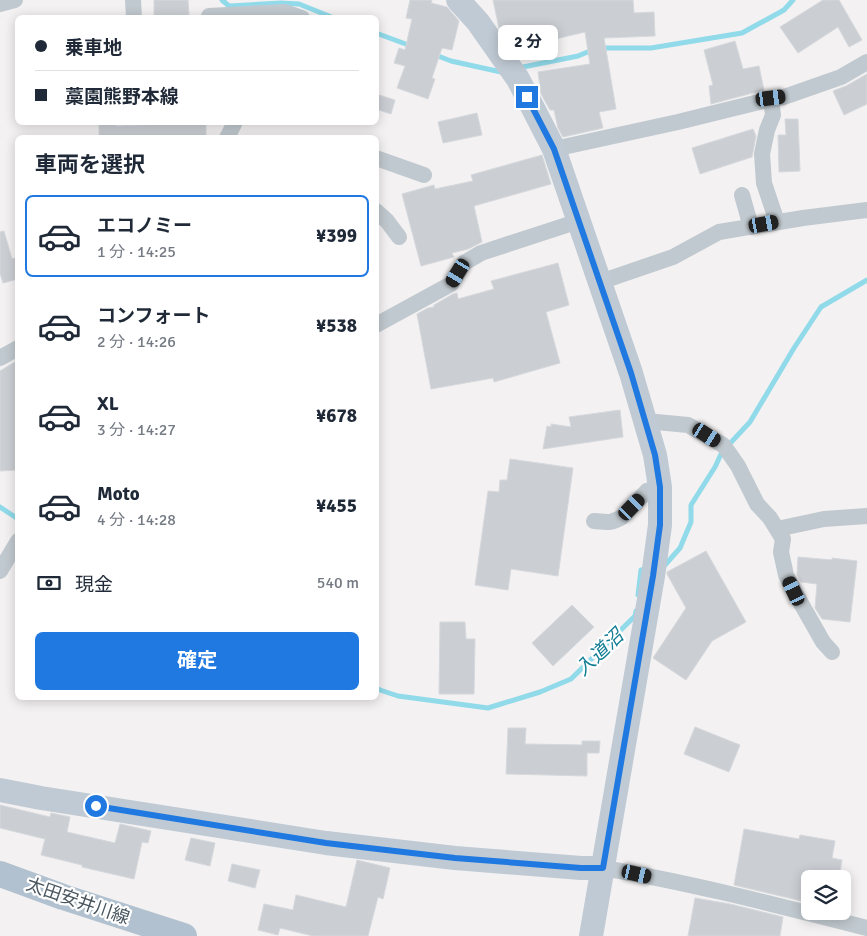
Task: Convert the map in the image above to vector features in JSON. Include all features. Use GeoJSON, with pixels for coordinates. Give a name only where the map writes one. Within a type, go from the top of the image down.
{"type":"FeatureCollection","features":[{"type":"Feature","properties":{"kind":"main road"},"geometry":{"type":"LineString","coordinates":[[458,0],[478,22],[512,70],[554,149],[631,373],[655,455],[660,487],[660,525],[654,568],[591,936]]}},
{"type":"Feature","properties":{"kind":"main road"},"geometry":{"type":"LineString","coordinates":[[0,790],[326,843],[455,858],[603,868]]}},
{"type":"Feature","properties":{"kind":"main road","name":"太田安井川線"},"geometry":{"type":"LineString","coordinates":[[0,874],[63,897],[184,936]]}},
{"type":"Feature","properties":{"kind":"street"},"geometry":{"type":"LineString","coordinates":[[0,4],[14,0]]}},
{"type":"Feature","properties":{"kind":"street"},"geometry":{"type":"LineString","coordinates":[[133,0],[134,15]]}},
{"type":"Feature","properties":{"kind":"street"},"geometry":{"type":"LineString","coordinates":[[222,15],[286,10]]}},
{"type":"Feature","properties":{"kind":"street"},"geometry":{"type":"LineString","coordinates":[[554,149],[678,122],[771,98],[784,97],[841,77],[867,62]]}},
{"type":"Feature","properties":{"kind":"street"},"geometry":{"type":"LineString","coordinates":[[771,98],[773,115],[767,130],[762,154],[764,183],[777,222]]}},
{"type":"Feature","properties":{"kind":"street"},"geometry":{"type":"LineString","coordinates":[[379,159],[424,175]]}},
{"type":"Feature","properties":{"kind":"street"},"geometry":{"type":"LineString","coordinates":[[742,195],[751,227]]}},
{"type":"Feature","properties":{"kind":"street"},"geometry":{"type":"LineString","coordinates":[[600,282],[673,258],[719,232],[867,210]]}},
{"type":"Feature","properties":{"kind":"street"},"geometry":{"type":"LineString","coordinates":[[379,213],[398,237]]}},
{"type":"Feature","properties":{"kind":"street"},"geometry":{"type":"LineString","coordinates":[[379,323],[451,284],[464,263],[481,253],[579,221]]}},
{"type":"Feature","properties":{"kind":"street"},"geometry":{"type":"LineString","coordinates":[[0,358],[15,350]]}},
{"type":"Feature","properties":{"kind":"street"},"geometry":{"type":"LineString","coordinates":[[646,421],[688,425],[726,449],[738,466],[757,504],[770,518],[783,538],[781,552],[786,575],[823,642],[832,652]]}},
{"type":"Feature","properties":{"kind":"street"},"geometry":{"type":"LineString","coordinates":[[594,520],[610,522],[617,520],[647,491],[660,487]]}},
{"type":"Feature","properties":{"kind":"street"},"geometry":{"type":"LineString","coordinates":[[777,529],[824,519],[867,516]]}},
{"type":"Feature","properties":{"kind":"street"},"geometry":{"type":"LineString","coordinates":[[0,571],[10,546]]}},
{"type":"Feature","properties":{"kind":"street"},"geometry":{"type":"LineString","coordinates":[[603,868],[756,901],[867,928]]}},
{"type":"Feature","properties":{"kind":"building"},"geometry":{"type":"Polygon","coordinates":[[[154,0],[188,0],[189,15],[154,15],[154,0]]]}},
{"type":"Feature","properties":{"kind":"building"},"geometry":{"type":"Polygon","coordinates":[[[410,0],[432,0],[431,3],[447,7],[459,21],[452,50],[442,48],[432,78],[435,79],[428,99],[397,88],[405,66],[394,63],[399,48],[405,50],[412,19],[406,18],[410,0]]]}},
{"type":"Feature","properties":{"kind":"building"},"geometry":{"type":"Polygon","coordinates":[[[493,0],[633,0],[634,13],[654,12],[655,36],[604,38],[616,109],[599,112],[603,128],[563,137],[558,128],[554,110],[550,110],[541,94],[538,72],[590,64],[585,32],[543,42],[539,29],[505,36],[499,28],[493,0]]]}},
{"type":"Feature","properties":{"kind":"building"},"geometry":{"type":"Polygon","coordinates":[[[823,0],[839,0],[862,40],[849,47],[838,27],[798,53],[780,27],[823,0]]]}},
{"type":"Feature","properties":{"kind":"building"},"geometry":{"type":"Polygon","coordinates":[[[735,41],[743,69],[759,66],[764,90],[711,104],[709,86],[713,85],[704,50],[735,41]]]}},
{"type":"Feature","properties":{"kind":"building"},"geometry":{"type":"Polygon","coordinates":[[[867,74],[867,104],[844,115],[833,91],[867,74]]]}},
{"type":"Feature","properties":{"kind":"building"},"geometry":{"type":"Polygon","coordinates":[[[379,95],[395,100],[391,114],[379,110],[379,95]]]}},
{"type":"Feature","properties":{"kind":"building"},"geometry":{"type":"Polygon","coordinates":[[[477,113],[482,135],[443,143],[438,122],[477,113]]]}},
{"type":"Feature","properties":{"kind":"building"},"geometry":{"type":"Polygon","coordinates":[[[785,119],[798,119],[800,171],[779,172],[778,135],[786,135],[785,119]]]}},
{"type":"Feature","properties":{"kind":"building"},"geometry":{"type":"Polygon","coordinates":[[[99,125],[206,125],[206,135],[99,135],[99,125]]]}},
{"type":"Feature","properties":{"kind":"building"},"geometry":{"type":"Polygon","coordinates":[[[753,129],[756,136],[752,157],[700,174],[692,148],[753,129]]]}},
{"type":"Feature","properties":{"kind":"building"},"geometry":{"type":"Polygon","coordinates":[[[542,155],[551,184],[474,206],[482,242],[468,249],[452,253],[454,257],[421,266],[402,194],[434,185],[435,189],[473,181],[471,175],[542,155]]]}},
{"type":"Feature","properties":{"kind":"building"},"geometry":{"type":"Polygon","coordinates":[[[4,231],[12,259],[15,258],[15,280],[3,283],[0,273],[0,232],[4,231]]]}},
{"type":"Feature","properties":{"kind":"building"},"geometry":{"type":"Polygon","coordinates":[[[558,263],[569,305],[546,312],[560,363],[494,382],[493,378],[431,389],[417,314],[434,307],[434,305],[453,294],[457,293],[458,299],[494,289],[491,281],[558,263]]]}},
{"type":"Feature","properties":{"kind":"building"},"geometry":{"type":"Polygon","coordinates":[[[15,362],[15,470],[0,471],[0,371],[15,362]]]}},
{"type":"Feature","properties":{"kind":"building"},"geometry":{"type":"Polygon","coordinates":[[[620,410],[623,437],[543,449],[547,426],[551,427],[551,424],[571,427],[569,417],[620,410]]]}},
{"type":"Feature","properties":{"kind":"building"},"geometry":{"type":"Polygon","coordinates":[[[510,459],[573,468],[558,576],[511,569],[508,590],[475,585],[488,491],[499,492],[500,480],[507,480],[510,459]]]}},
{"type":"Feature","properties":{"kind":"building"},"geometry":{"type":"Polygon","coordinates":[[[706,551],[746,622],[712,641],[686,680],[653,658],[686,608],[667,572],[706,551]]]}},
{"type":"Feature","properties":{"kind":"building"},"geometry":{"type":"Polygon","coordinates":[[[798,557],[857,561],[850,622],[822,619],[815,608],[817,584],[801,582],[797,574],[798,557]]]}},
{"type":"Feature","properties":{"kind":"building"},"geometry":{"type":"Polygon","coordinates":[[[572,605],[594,627],[553,666],[532,643],[572,605]]]}},
{"type":"Feature","properties":{"kind":"building"},"geometry":{"type":"Polygon","coordinates":[[[440,622],[465,622],[466,639],[475,639],[474,694],[439,694],[440,622]]]}},
{"type":"Feature","properties":{"kind":"building"},"geometry":{"type":"Polygon","coordinates":[[[695,727],[740,745],[729,772],[684,754],[695,727]]]}},
{"type":"Feature","properties":{"kind":"building"},"geometry":{"type":"Polygon","coordinates":[[[508,728],[526,728],[525,744],[582,745],[582,741],[600,741],[599,753],[587,753],[587,776],[506,774],[508,728]]]}},
{"type":"Feature","properties":{"kind":"building"},"geometry":{"type":"Polygon","coordinates":[[[0,805],[50,817],[51,813],[70,817],[67,832],[115,843],[120,824],[151,831],[148,843],[142,842],[134,879],[41,855],[45,839],[0,828],[0,805]]]}},
{"type":"Feature","properties":{"kind":"building"},"geometry":{"type":"Polygon","coordinates":[[[744,829],[799,839],[800,835],[835,841],[832,858],[842,860],[840,870],[801,870],[801,901],[734,885],[744,829]]]}},
{"type":"Feature","properties":{"kind":"building"},"geometry":{"type":"Polygon","coordinates":[[[191,838],[215,843],[210,866],[185,860],[191,838]]]}},
{"type":"Feature","properties":{"kind":"building"},"geometry":{"type":"Polygon","coordinates":[[[357,860],[390,868],[383,899],[378,897],[368,936],[313,936],[280,928],[278,935],[258,930],[264,904],[293,910],[296,895],[346,907],[357,860]]]}},
{"type":"Feature","properties":{"kind":"building"},"geometry":{"type":"Polygon","coordinates":[[[232,864],[260,870],[255,888],[228,881],[232,864]]]}},
{"type":"Feature","properties":{"kind":"building"},"geometry":{"type":"Polygon","coordinates":[[[695,898],[730,904],[783,917],[780,936],[688,936],[695,898]]]}},
{"type":"Feature","properties":{"kind":"waterway"},"geometry":{"type":"LineString","coordinates":[[222,0],[229,6],[281,3],[299,4],[326,15]]}},
{"type":"Feature","properties":{"kind":"waterway"},"geometry":{"type":"LineString","coordinates":[[518,68],[578,56],[597,48],[651,48],[742,33],[784,10],[793,0]]}},
{"type":"Feature","properties":{"kind":"waterway"},"geometry":{"type":"LineString","coordinates":[[379,34],[411,46]]}},
{"type":"Feature","properties":{"kind":"waterway"},"geometry":{"type":"LineString","coordinates":[[433,54],[451,61],[501,72],[505,71]]}},
{"type":"Feature","properties":{"kind":"waterway","name":"入道沼"},"geometry":{"type":"LineString","coordinates":[[662,565],[665,565],[680,548],[691,522],[691,505],[715,467],[722,452],[750,422],[821,307],[867,280]]}},
{"type":"Feature","properties":{"kind":"waterway","name":"入道沼"},"geometry":{"type":"LineString","coordinates":[[0,507],[15,517]]}},
{"type":"Feature","properties":{"kind":"waterway","name":"入道沼"},"geometry":{"type":"LineString","coordinates":[[638,595],[641,570],[647,569]]}},
{"type":"Feature","properties":{"kind":"waterway","name":"入道沼"},"geometry":{"type":"LineString","coordinates":[[379,690],[398,696],[488,708],[540,692],[571,679],[635,616],[636,611]]}},
{"type":"Feature","properties":{"kind":"route"},"geometry":{"type":"LineString","coordinates":[[96,806],[326,843],[455,858],[603,868],[656,561],[660,525],[660,487],[655,455],[646,421],[600,282],[554,149],[527,97]]}}]}
